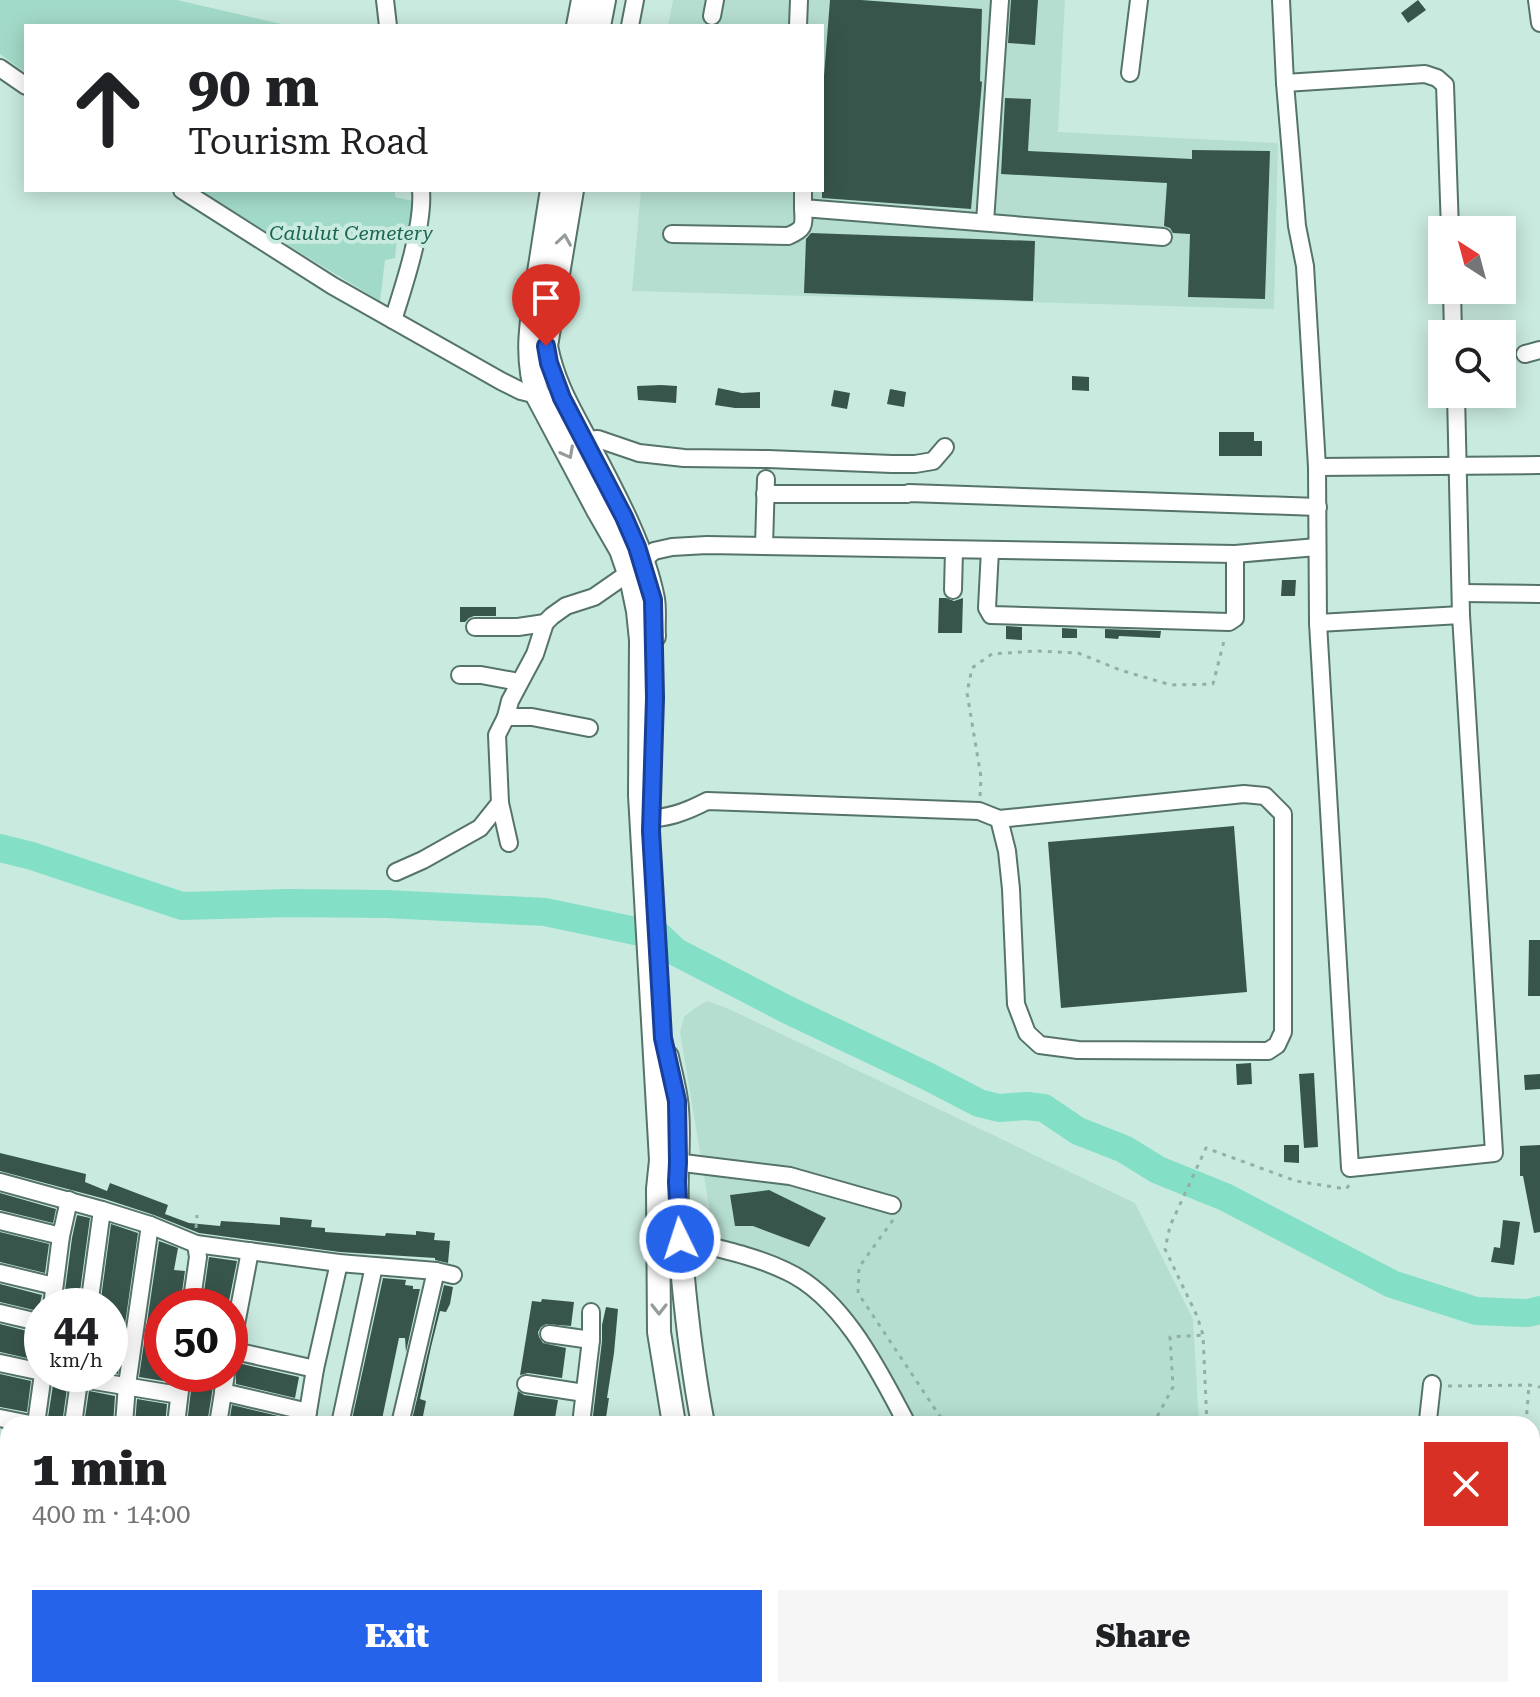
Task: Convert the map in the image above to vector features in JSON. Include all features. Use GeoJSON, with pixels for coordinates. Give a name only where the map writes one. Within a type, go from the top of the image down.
{"type":"FeatureCollection","features":[{"type":"Feature","properties":{"kind":"main road"},"geometry":{"type":"LineString","coordinates":[[578,24],[583,0]]}},
{"type":"Feature","properties":{"kind":"main road"},"geometry":{"type":"LineString","coordinates":[[599,24],[604,0]]}},
{"type":"Feature","properties":{"kind":"main road"},"geometry":{"type":"LineString","coordinates":[[552,192],[531,331],[529,358],[532,379],[538,397],[598,510],[621,550],[636,567],[653,600],[655,698],[646,819]]}},
{"type":"Feature","properties":{"kind":"main road"},"geometry":{"type":"LineString","coordinates":[[572,192],[546,346],[562,398],[624,517],[636,567],[641,640],[640,717],[659,1102],[677,1182],[659,1332],[673,1416]]}},
{"type":"Feature","properties":{"kind":"main road"},"geometry":{"type":"LineString","coordinates":[[670,1161],[658,1203],[669,1238],[701,1416]]}},
{"type":"Feature","properties":{"kind":"street"},"geometry":{"type":"LineString","coordinates":[[385,0],[388,24]]}},
{"type":"Feature","properties":{"kind":"street"},"geometry":{"type":"LineString","coordinates":[[630,24],[635,0]]}},
{"type":"Feature","properties":{"kind":"street"},"geometry":{"type":"LineString","coordinates":[[798,24],[799,0]]}},
{"type":"Feature","properties":{"kind":"street"},"geometry":{"type":"LineString","coordinates":[[985,222],[1000,0]]}},
{"type":"Feature","properties":{"kind":"street"},"geometry":{"type":"LineString","coordinates":[[1130,73],[1139,0]]}},
{"type":"Feature","properties":{"kind":"street"},"geometry":{"type":"LineString","coordinates":[[1281,0],[1297,226],[1305,266],[1317,467],[1318,623],[1350,1168],[1494,1153],[1461,615],[1456,408]]}},
{"type":"Feature","properties":{"kind":"street"},"geometry":{"type":"LineString","coordinates":[[1537,0],[1540,23]]}},
{"type":"Feature","properties":{"kind":"street"},"geometry":{"type":"LineString","coordinates":[[0,68],[24,85]]}},
{"type":"Feature","properties":{"kind":"street"},"geometry":{"type":"LineString","coordinates":[[1285,83],[1425,74],[1437,78],[1445,85],[1450,216]]}},
{"type":"Feature","properties":{"kind":"street"},"geometry":{"type":"LineString","coordinates":[[185,192],[333,286],[501,381],[538,397],[562,398]]}},
{"type":"Feature","properties":{"kind":"street"},"geometry":{"type":"LineString","coordinates":[[393,320],[403,292],[419,221],[421,192]]}},
{"type":"Feature","properties":{"kind":"street"},"geometry":{"type":"LineString","coordinates":[[672,234],[788,236],[799,232],[804,226],[803,192]]}},
{"type":"Feature","properties":{"kind":"street"},"geometry":{"type":"LineString","coordinates":[[803,208],[1163,237]]}},
{"type":"Feature","properties":{"kind":"street"},"geometry":{"type":"LineString","coordinates":[[586,440],[598,439],[639,453],[684,458],[892,464],[933,461],[945,447]]}},
{"type":"Feature","properties":{"kind":"street"},"geometry":{"type":"LineString","coordinates":[[1317,467],[1540,465]]}},
{"type":"Feature","properties":{"kind":"street"},"geometry":{"type":"LineString","coordinates":[[764,546],[766,486],[1318,507]]}},
{"type":"Feature","properties":{"kind":"street"},"geometry":{"type":"LineString","coordinates":[[475,627],[518,627],[545,623],[566,606],[594,597],[654,551],[672,547],[707,545],[1235,554],[1317,547]]}},
{"type":"Feature","properties":{"kind":"street"},"geometry":{"type":"LineString","coordinates":[[953,590],[954,550]]}},
{"type":"Feature","properties":{"kind":"street"},"geometry":{"type":"LineString","coordinates":[[990,550],[987,608],[991,615],[1229,622],[1235,618],[1235,554]]}},
{"type":"Feature","properties":{"kind":"street"},"geometry":{"type":"LineString","coordinates":[[1461,593],[1540,594]]}},
{"type":"Feature","properties":{"kind":"street"},"geometry":{"type":"LineString","coordinates":[[1318,623],[1461,615]]}},
{"type":"Feature","properties":{"kind":"street"},"geometry":{"type":"LineString","coordinates":[[509,843],[500,803],[497,735],[510,701],[535,654],[545,623]]}},
{"type":"Feature","properties":{"kind":"street"},"geometry":{"type":"LineString","coordinates":[[460,675],[481,675],[519,682]]}},
{"type":"Feature","properties":{"kind":"street"},"geometry":{"type":"LineString","coordinates":[[506,717],[532,717],[589,728]]}},
{"type":"Feature","properties":{"kind":"street"},"geometry":{"type":"LineString","coordinates":[[646,819],[682,813],[707,801],[979,811],[999,819],[1244,794],[1265,796],[1283,814],[1283,1032],[1277,1045],[1268,1051],[1078,1050],[1040,1045],[1027,1033],[1016,1004],[1011,889],[1007,851],[999,819]]}},
{"type":"Feature","properties":{"kind":"street"},"geometry":{"type":"LineString","coordinates":[[396,872],[480,828],[500,803]]}},
{"type":"Feature","properties":{"kind":"street"},"geometry":{"type":"LineString","coordinates":[[670,1161],[790,1176],[892,1205]]}},
{"type":"Feature","properties":{"kind":"street"},"geometry":{"type":"LineString","coordinates":[[0,1182],[150,1225],[196,1244],[444,1273],[402,1416]]}},
{"type":"Feature","properties":{"kind":"street"},"geometry":{"type":"LineString","coordinates":[[0,1273],[54,1286],[69,1200]]}},
{"type":"Feature","properties":{"kind":"street"},"geometry":{"type":"LineString","coordinates":[[91,1288],[102,1210]]}},
{"type":"Feature","properties":{"kind":"street"},"geometry":{"type":"LineString","coordinates":[[0,1221],[61,1236]]}},
{"type":"Feature","properties":{"kind":"street"},"geometry":{"type":"LineString","coordinates":[[128,1378],[150,1225]]}},
{"type":"Feature","properties":{"kind":"street"},"geometry":{"type":"LineString","coordinates":[[669,1238],[757,1260],[787,1271],[814,1288],[826,1298],[861,1343],[902,1416]]}},
{"type":"Feature","properties":{"kind":"street"},"geometry":{"type":"LineString","coordinates":[[194,1288],[198,1257],[196,1244]]}},
{"type":"Feature","properties":{"kind":"street"},"geometry":{"type":"LineString","coordinates":[[243,1288],[250,1251]]}},
{"type":"Feature","properties":{"kind":"street"},"geometry":{"type":"LineString","coordinates":[[307,1416],[339,1263]]}},
{"type":"Feature","properties":{"kind":"street"},"geometry":{"type":"LineString","coordinates":[[342,1416],[374,1266]]}},
{"type":"Feature","properties":{"kind":"street"},"geometry":{"type":"LineString","coordinates":[[582,1416],[591,1340],[591,1312]]}},
{"type":"Feature","properties":{"kind":"street"},"geometry":{"type":"LineString","coordinates":[[0,1313],[24,1319]]}},
{"type":"Feature","properties":{"kind":"street"},"geometry":{"type":"LineString","coordinates":[[549,1334],[591,1340]]}},
{"type":"Feature","properties":{"kind":"street"},"geometry":{"type":"LineString","coordinates":[[248,1356],[315,1369]]}},
{"type":"Feature","properties":{"kind":"street"},"geometry":{"type":"LineString","coordinates":[[0,1363],[24,1369]]}},
{"type":"Feature","properties":{"kind":"street"},"geometry":{"type":"LineString","coordinates":[[526,1384],[584,1393]]}},
{"type":"Feature","properties":{"kind":"street"},"geometry":{"type":"LineString","coordinates":[[1428,1416],[1432,1384]]}},
{"type":"Feature","properties":{"kind":"street"},"geometry":{"type":"LineString","coordinates":[[128,1385],[179,1395]]}},
{"type":"Feature","properties":{"kind":"street"},"geometry":{"type":"LineString","coordinates":[[34,1416],[39,1392]]}},
{"type":"Feature","properties":{"kind":"street"},"geometry":{"type":"LineString","coordinates":[[74,1416],[78,1392]]}},
{"type":"Feature","properties":{"kind":"street"},"geometry":{"type":"LineString","coordinates":[[125,1416],[126,1392]]}},
{"type":"Feature","properties":{"kind":"street"},"geometry":{"type":"LineString","coordinates":[[177,1416],[179,1392]]}},
{"type":"Feature","properties":{"kind":"street"},"geometry":{"type":"LineString","coordinates":[[219,1416],[223,1392],[301,1416]]}},
{"type":"Feature","properties":{"kind":"path"},"geometry":{"type":"LineString","coordinates":[[979,811],[981,777],[967,693],[972,668],[992,654],[1037,651],[1078,653],[1120,670],[1171,685],[1213,684],[1229,622]]}},
{"type":"Feature","properties":{"kind":"path"},"geometry":{"type":"LineString","coordinates":[[1207,1416],[1203,1335],[1165,1249],[1170,1226],[1206,1148],[1296,1181],[1346,1189],[1353,1180],[1350,1168]]}},
{"type":"Feature","properties":{"kind":"path"},"geometry":{"type":"LineString","coordinates":[[892,1205],[895,1213],[893,1220],[859,1267],[858,1293],[940,1416]]}},
{"type":"Feature","properties":{"kind":"path"},"geometry":{"type":"LineString","coordinates":[[1158,1416],[1173,1387],[1170,1337],[1203,1335]]}},
{"type":"Feature","properties":{"kind":"path"},"geometry":{"type":"LineString","coordinates":[[1432,1384],[1540,1387]]}},
{"type":"Feature","properties":{"kind":"path"},"geometry":{"type":"LineString","coordinates":[[1527,1416],[1529,1385]]}},
{"type":"Feature","properties":{"kind":"shaded area"},"geometry":{"type":"Polygon","coordinates":[[[673,0],[1065,0],[1058,132],[1278,143],[1274,309],[632,291],[641,192],[824,192],[824,24],[668,24],[673,0]]]}},
{"type":"Feature","properties":{"kind":"shaded area"},"geometry":{"type":"Polygon","coordinates":[[[707,1001],[729,1009],[1135,1203],[1193,1319],[1199,1416],[906,1416],[835,1301],[715,1242],[680,1032],[684,1017],[707,1001]]]}},
{"type":"Feature","properties":{"kind":"green space"},"geometry":{"type":"Polygon","coordinates":[[[0,0],[177,0],[281,24],[24,24],[24,72],[0,54],[0,0]]]}},
{"type":"Feature","properties":{"kind":"green space","name":"Calulut Cemetery"},"geometry":{"type":"Polygon","coordinates":[[[203,192],[395,192],[395,197],[413,201],[409,228],[398,229],[395,258],[385,260],[380,301],[203,192]]]}},
{"type":"Feature","properties":{"kind":"building"},"geometry":{"type":"Polygon","coordinates":[[[830,0],[982,9],[982,82],[971,209],[822,198],[824,76],[830,0]]]}},
{"type":"Feature","properties":{"kind":"building"},"geometry":{"type":"Polygon","coordinates":[[[1011,0],[1038,0],[1035,45],[1008,43],[1011,0]]]}},
{"type":"Feature","properties":{"kind":"building"},"geometry":{"type":"Polygon","coordinates":[[[1418,0],[1426,10],[1408,23],[1401,13],[1418,0]]]}},
{"type":"Feature","properties":{"kind":"building"},"geometry":{"type":"Polygon","coordinates":[[[1005,98],[1031,99],[1028,151],[1192,159],[1192,150],[1270,151],[1265,299],[1188,297],[1190,234],[1173,233],[1164,226],[1167,183],[1001,174],[1005,98]]]}},
{"type":"Feature","properties":{"kind":"building"},"geometry":{"type":"Polygon","coordinates":[[[811,233],[1035,241],[1033,301],[804,293],[806,239],[811,233]]]}},
{"type":"Feature","properties":{"kind":"building"},"geometry":{"type":"Polygon","coordinates":[[[1072,376],[1089,377],[1089,391],[1072,390],[1072,376]]]}},
{"type":"Feature","properties":{"kind":"building"},"geometry":{"type":"Polygon","coordinates":[[[637,386],[677,386],[676,403],[638,400],[637,386]]]}},
{"type":"Feature","properties":{"kind":"building"},"geometry":{"type":"Polygon","coordinates":[[[718,388],[742,393],[760,392],[760,408],[715,405],[718,388]]]}},
{"type":"Feature","properties":{"kind":"building"},"geometry":{"type":"Polygon","coordinates":[[[890,389],[906,392],[904,407],[887,404],[890,389]]]}},
{"type":"Feature","properties":{"kind":"building"},"geometry":{"type":"Polygon","coordinates":[[[834,390],[850,393],[847,409],[831,406],[834,390]]]}},
{"type":"Feature","properties":{"kind":"building"},"geometry":{"type":"Polygon","coordinates":[[[1219,432],[1254,432],[1254,441],[1262,441],[1262,456],[1219,456],[1219,432]]]}},
{"type":"Feature","properties":{"kind":"building"},"geometry":{"type":"Polygon","coordinates":[[[1282,580],[1296,580],[1295,596],[1281,596],[1282,580]]]}},
{"type":"Feature","properties":{"kind":"building"},"geometry":{"type":"Polygon","coordinates":[[[939,598],[954,601],[963,598],[962,633],[938,633],[939,598]]]}},
{"type":"Feature","properties":{"kind":"building"},"geometry":{"type":"Polygon","coordinates":[[[460,607],[496,607],[496,616],[474,616],[460,622],[460,607]]]}},
{"type":"Feature","properties":{"kind":"building"},"geometry":{"type":"Polygon","coordinates":[[[1006,626],[1022,627],[1022,640],[1006,639],[1006,626]]]}},
{"type":"Feature","properties":{"kind":"building"},"geometry":{"type":"Polygon","coordinates":[[[1062,628],[1077,629],[1077,638],[1062,638],[1062,628]]]}},
{"type":"Feature","properties":{"kind":"building"},"geometry":{"type":"Polygon","coordinates":[[[1105,629],[1161,631],[1160,638],[1119,636],[1118,639],[1105,638],[1105,629]]]}},
{"type":"Feature","properties":{"kind":"building"},"geometry":{"type":"Polygon","coordinates":[[[1234,826],[1247,992],[1061,1008],[1048,842],[1234,826]]]}},
{"type":"Feature","properties":{"kind":"building"},"geometry":{"type":"Polygon","coordinates":[[[1529,940],[1540,940],[1540,996],[1528,996],[1529,940]]]}},
{"type":"Feature","properties":{"kind":"building"},"geometry":{"type":"Polygon","coordinates":[[[1251,1063],[1252,1084],[1237,1085],[1236,1064],[1251,1063]]]}},
{"type":"Feature","properties":{"kind":"building"},"geometry":{"type":"Polygon","coordinates":[[[1314,1073],[1318,1147],[1304,1148],[1299,1074],[1314,1073]]]}},
{"type":"Feature","properties":{"kind":"building"},"geometry":{"type":"Polygon","coordinates":[[[1540,1074],[1540,1089],[1525,1090],[1524,1075],[1540,1074]]]}},
{"type":"Feature","properties":{"kind":"building"},"geometry":{"type":"Polygon","coordinates":[[[1284,1145],[1299,1145],[1299,1163],[1284,1162],[1284,1145]]]}},
{"type":"Feature","properties":{"kind":"building"},"geometry":{"type":"Polygon","coordinates":[[[1540,1145],[1540,1232],[1534,1233],[1523,1176],[1520,1176],[1520,1146],[1540,1145]]]}},
{"type":"Feature","properties":{"kind":"building"},"geometry":{"type":"Polygon","coordinates":[[[0,1153],[86,1174],[85,1182],[107,1191],[110,1183],[168,1205],[165,1214],[189,1223],[220,1226],[221,1221],[280,1225],[280,1217],[312,1220],[311,1227],[325,1228],[325,1232],[385,1236],[386,1233],[416,1235],[416,1231],[435,1233],[434,1240],[450,1241],[448,1263],[435,1258],[340,1252],[199,1233],[105,1199],[0,1171],[0,1153]]]}},
{"type":"Feature","properties":{"kind":"building"},"geometry":{"type":"Polygon","coordinates":[[[769,1190],[826,1218],[809,1247],[753,1226],[735,1226],[730,1195],[769,1190]]]}},
{"type":"Feature","properties":{"kind":"building"},"geometry":{"type":"Polygon","coordinates":[[[0,1193],[56,1209],[53,1223],[0,1210],[0,1193]]]}},
{"type":"Feature","properties":{"kind":"building"},"geometry":{"type":"Polygon","coordinates":[[[77,1215],[90,1218],[80,1288],[65,1288],[77,1215]]]}},
{"type":"Feature","properties":{"kind":"building"},"geometry":{"type":"Polygon","coordinates":[[[1503,1220],[1520,1222],[1514,1265],[1491,1262],[1494,1247],[1500,1248],[1503,1220]]]}},
{"type":"Feature","properties":{"kind":"building"},"geometry":{"type":"Polygon","coordinates":[[[111,1224],[138,1233],[128,1304],[128,1288],[102,1288],[111,1224]]]}},
{"type":"Feature","properties":{"kind":"building"},"geometry":{"type":"Polygon","coordinates":[[[0,1232],[49,1244],[45,1273],[0,1262],[0,1232]]]}},
{"type":"Feature","properties":{"kind":"building"},"geometry":{"type":"Polygon","coordinates":[[[159,1241],[178,1248],[174,1270],[185,1271],[183,1288],[152,1288],[159,1241]]]}},
{"type":"Feature","properties":{"kind":"building"},"geometry":{"type":"Polygon","coordinates":[[[209,1257],[237,1261],[232,1288],[205,1288],[209,1257]]]}},
{"type":"Feature","properties":{"kind":"building"},"geometry":{"type":"Polygon","coordinates":[[[383,1278],[406,1280],[405,1285],[420,1289],[406,1352],[405,1338],[399,1338],[383,1416],[353,1416],[383,1278]]]}},
{"type":"Feature","properties":{"kind":"building"},"geometry":{"type":"Polygon","coordinates":[[[0,1284],[24,1290],[24,1308],[0,1302],[0,1284]]]}},
{"type":"Feature","properties":{"kind":"building"},"geometry":{"type":"Polygon","coordinates":[[[444,1285],[453,1287],[446,1312],[440,1311],[431,1347],[420,1399],[426,1401],[423,1416],[413,1416],[444,1285]]]}},
{"type":"Feature","properties":{"kind":"building"},"geometry":{"type":"Polygon","coordinates":[[[542,1299],[574,1302],[571,1326],[546,1324],[538,1332],[543,1343],[566,1348],[562,1378],[528,1373],[520,1375],[532,1301],[541,1302],[542,1299]]]}},
{"type":"Feature","properties":{"kind":"building"},"geometry":{"type":"Polygon","coordinates":[[[606,1307],[618,1309],[606,1416],[593,1416],[602,1341],[606,1307]]]}},
{"type":"Feature","properties":{"kind":"building"},"geometry":{"type":"Polygon","coordinates":[[[0,1324],[24,1330],[24,1357],[0,1352],[0,1324]]]}},
{"type":"Feature","properties":{"kind":"building"},"geometry":{"type":"Polygon","coordinates":[[[144,1343],[144,1378],[139,1377],[144,1343]]]}},
{"type":"Feature","properties":{"kind":"building"},"geometry":{"type":"Polygon","coordinates":[[[248,1365],[299,1377],[295,1398],[248,1387],[248,1365]]]}},
{"type":"Feature","properties":{"kind":"building"},"geometry":{"type":"Polygon","coordinates":[[[0,1374],[24,1379],[24,1392],[30,1392],[27,1412],[0,1407],[0,1374]]]}},
{"type":"Feature","properties":{"kind":"building"},"geometry":{"type":"Polygon","coordinates":[[[518,1391],[524,1395],[558,1400],[555,1416],[513,1416],[518,1391]]]}},
{"type":"Feature","properties":{"kind":"building"},"geometry":{"type":"Polygon","coordinates":[[[52,1392],[66,1392],[63,1416],[48,1416],[52,1392]]]}},
{"type":"Feature","properties":{"kind":"building"},"geometry":{"type":"Polygon","coordinates":[[[89,1392],[115,1396],[114,1416],[85,1416],[89,1392]]]}},
{"type":"Feature","properties":{"kind":"building"},"geometry":{"type":"Polygon","coordinates":[[[191,1392],[212,1392],[208,1416],[188,1416],[191,1392]]]}},
{"type":"Feature","properties":{"kind":"building"},"geometry":{"type":"Polygon","coordinates":[[[137,1399],[167,1404],[166,1416],[136,1416],[137,1399]]]}},
{"type":"Feature","properties":{"kind":"building"},"geometry":{"type":"Polygon","coordinates":[[[232,1405],[278,1416],[230,1416],[232,1405]]]}},
{"type":"Feature","properties":{"kind":"waterway"},"geometry":{"type":"LineString","coordinates":[[0,848],[182,906],[386,904],[545,912],[659,936],[676,952],[979,1103],[999,1108],[1044,1108],[1078,1131],[1124,1149],[1158,1170],[1225,1197],[1392,1284],[1476,1311],[1528,1313],[1540,1310]]}},
{"type":"Feature","properties":{"kind":"route"},"geometry":{"type":"LineString","coordinates":[[546,346],[562,398],[586,440],[637,547],[653,600],[655,698],[651,831],[663,1038],[677,1101],[680,1239]]}}]}
